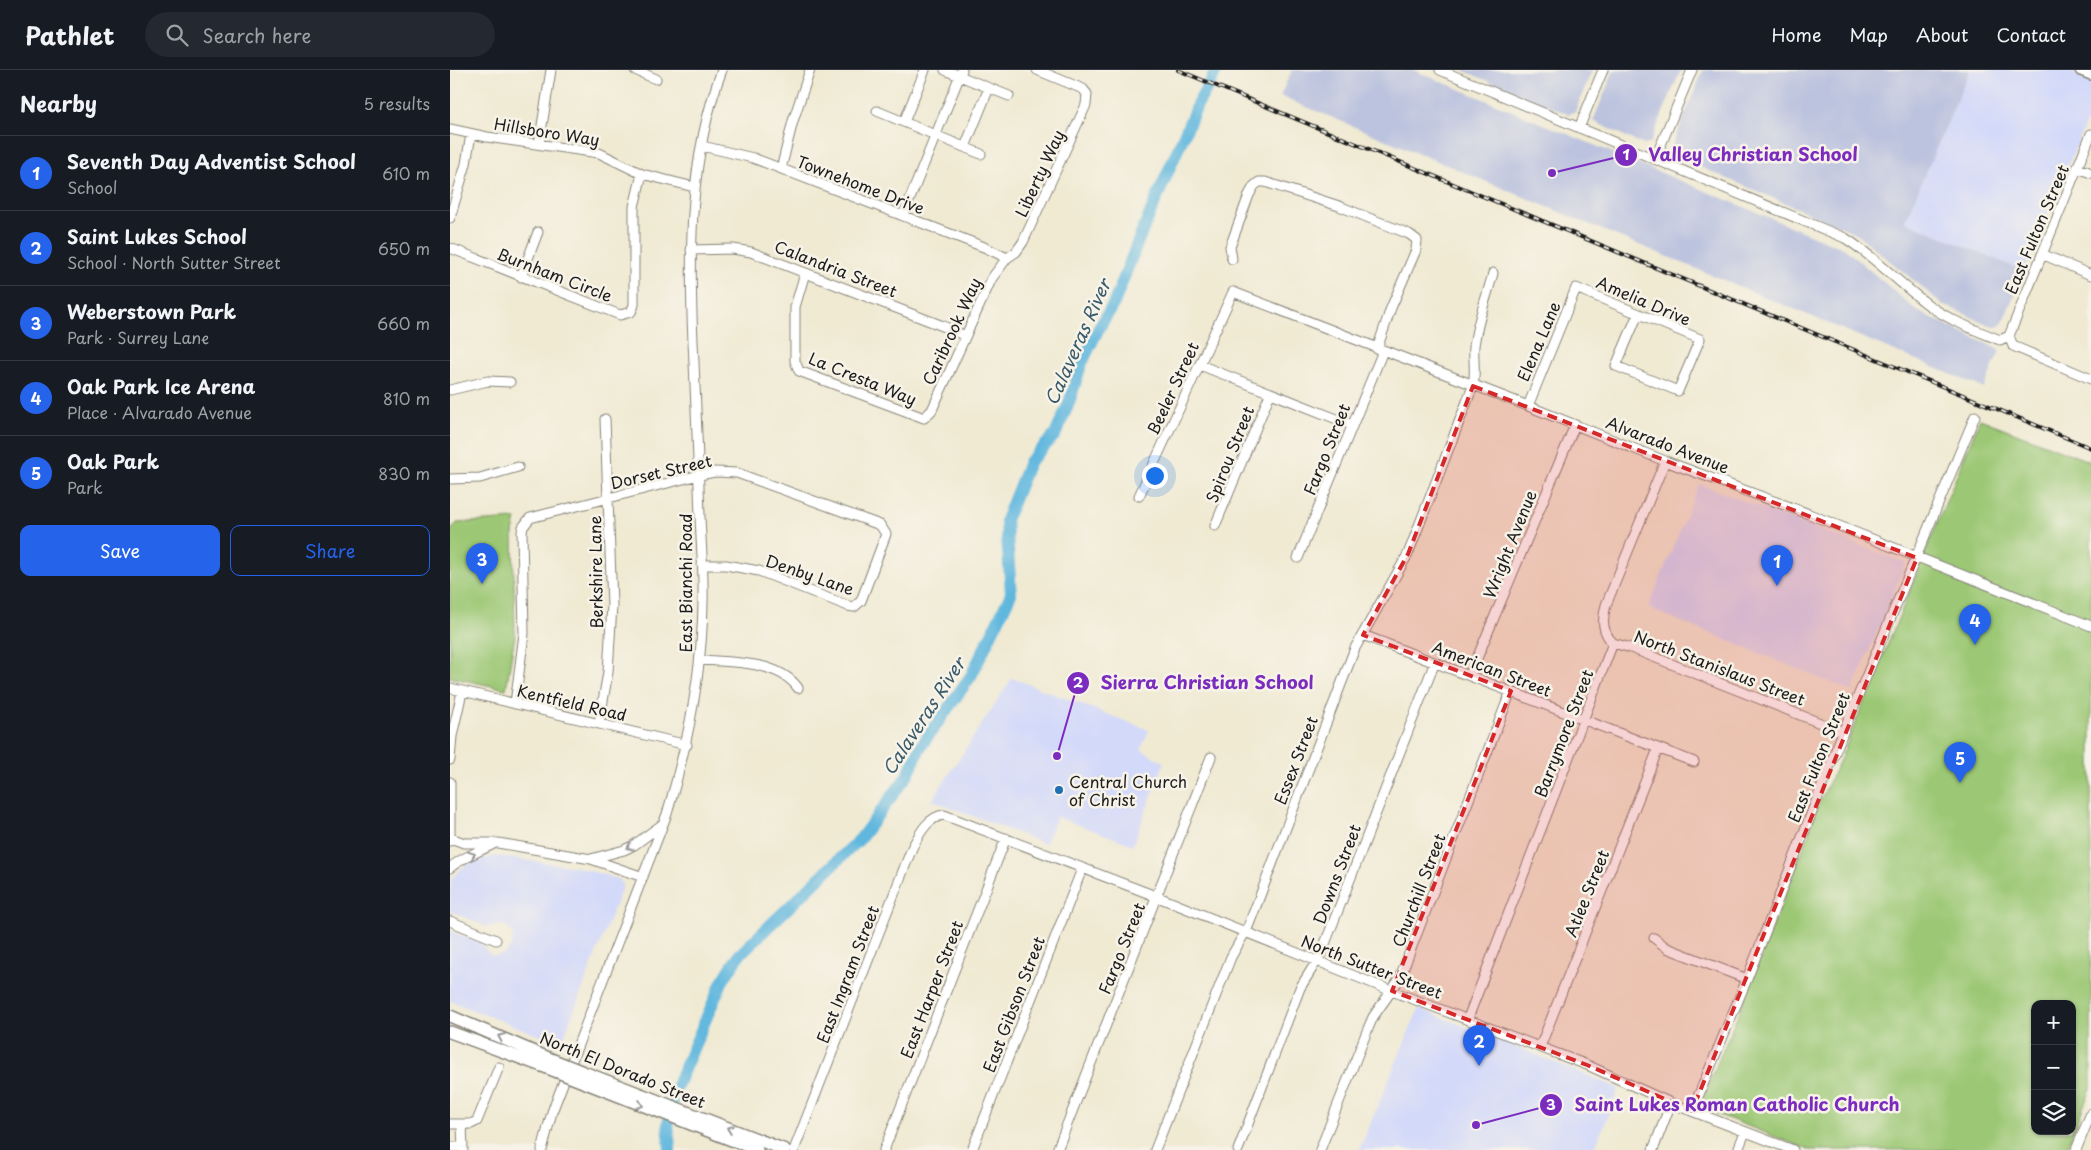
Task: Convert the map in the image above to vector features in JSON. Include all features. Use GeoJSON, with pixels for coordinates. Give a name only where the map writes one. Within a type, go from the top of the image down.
{"type":"FeatureCollection","features":[{"type":"Feature","properties":{"kind":"main road"},"geometry":{"type":"LineString","coordinates":[[2081,70],[2091,74]]}},
{"type":"Feature","properties":{"kind":"main road","name":"North El Dorado Street"},"geometry":{"type":"LineString","coordinates":[[450,1016],[544,1062]]}},
{"type":"Feature","properties":{"kind":"main road","name":"North El Dorado Street"},"geometry":{"type":"LineString","coordinates":[[450,1032],[544,1062],[705,1125],[757,1150]]}},
{"type":"Feature","properties":{"kind":"main road","name":"North El Dorado Street"},"geometry":{"type":"LineString","coordinates":[[705,1125],[785,1150]]}},
{"type":"Feature","properties":{"kind":"street"},"geometry":{"type":"LineString","coordinates":[[539,144],[551,70]]}},
{"type":"Feature","properties":{"kind":"street"},"geometry":{"type":"LineString","coordinates":[[635,70],[656,79]]}},
{"type":"Feature","properties":{"kind":"street","name":"East Bianchi Road"},"geometry":{"type":"LineString","coordinates":[[542,1150],[552,1112],[565,1076],[663,824],[687,745],[693,714],[700,660],[703,608],[691,250],[694,187],[702,146],[722,70]]}},
{"type":"Feature","properties":{"kind":"street"},"geometry":{"type":"LineString","coordinates":[[781,169],[793,120],[810,70]]}},
{"type":"Feature","properties":{"kind":"street"},"geometry":{"type":"LineString","coordinates":[[904,122],[925,70]]}},
{"type":"Feature","properties":{"kind":"street"},"geometry":{"type":"LineString","coordinates":[[945,70],[961,73],[1009,96]]}},
{"type":"Feature","properties":{"kind":"street","name":"Liberty Way"},"geometry":{"type":"LineString","coordinates":[[1007,258],[1016,252],[1023,242],[1086,105],[1087,94],[1076,86],[1037,70]]}},
{"type":"Feature","properties":{"kind":"street"},"geometry":{"type":"LineString","coordinates":[[1440,70],[1845,238],[1867,252],[1922,300],[1938,311],[2000,340],[2009,336],[2014,346],[2091,378]]}},
{"type":"Feature","properties":{"kind":"street"},"geometry":{"type":"LineString","coordinates":[[1580,128],[1603,70]]}},
{"type":"Feature","properties":{"kind":"street"},"geometry":{"type":"LineString","coordinates":[[1655,159],[1692,70]]}},
{"type":"Feature","properties":{"kind":"street"},"geometry":{"type":"LineString","coordinates":[[903,216],[961,73]]}},
{"type":"Feature","properties":{"kind":"street"},"geometry":{"type":"LineString","coordinates":[[965,147],[989,88]]}},
{"type":"Feature","properties":{"kind":"street"},"geometry":{"type":"LineString","coordinates":[[877,111],[936,134],[980,154]]}},
{"type":"Feature","properties":{"kind":"street","name":"Hillsboro Way"},"geometry":{"type":"LineString","coordinates":[[450,129],[599,153],[642,174],[694,187]]}},
{"type":"Feature","properties":{"kind":"street"},"geometry":{"type":"LineString","coordinates":[[450,218],[466,164],[472,134]]}},
{"type":"Feature","properties":{"kind":"street","name":"East Fulton Street"},"geometry":{"type":"LineString","coordinates":[[2009,336],[2091,134]]}},
{"type":"Feature","properties":{"kind":"street","name":"Townehome Drive"},"geometry":{"type":"LineString","coordinates":[[702,146],[739,154],[781,169],[984,247],[1007,258]]}},
{"type":"Feature","properties":{"kind":"street"},"geometry":{"type":"LineString","coordinates":[[2078,168],[2091,173]]}},
{"type":"Feature","properties":{"kind":"street","name":"Burnham Circle"},"geometry":{"type":"LineString","coordinates":[[450,248],[620,315],[631,312],[634,306],[634,207],[642,174]]}},
{"type":"Feature","properties":{"kind":"street","name":"Fargo Street"},"geometry":{"type":"LineString","coordinates":[[1232,259],[1230,247],[1249,195],[1254,186],[1259,182],[1265,182],[1338,206],[1410,234],[1417,240],[1416,250],[1391,308],[1380,350],[1352,425],[1298,558]]}},
{"type":"Feature","properties":{"kind":"street"},"geometry":{"type":"LineString","coordinates":[[521,277],[538,232]]}},
{"type":"Feature","properties":{"kind":"street","name":"Calandria Street"},"geometry":{"type":"LineString","coordinates":[[691,250],[734,249],[751,252],[965,336]]}},
{"type":"Feature","properties":{"kind":"street"},"geometry":{"type":"LineString","coordinates":[[2042,254],[2091,275]]}},
{"type":"Feature","properties":{"kind":"street","name":"Caribrook Way"},"geometry":{"type":"LineString","coordinates":[[924,418],[932,410],[992,278],[1007,258]]}},
{"type":"Feature","properties":{"kind":"street","name":"La Cresta Way"},"geometry":{"type":"LineString","coordinates":[[805,272],[796,299],[794,312],[795,361],[799,371],[924,418]]}},
{"type":"Feature","properties":{"kind":"street","name":"Essex Street"},"geometry":{"type":"LineString","coordinates":[[1156,1150],[1231,957],[1245,933],[1347,667],[1363,634],[1408,554],[1473,386],[1476,373],[1474,347],[1493,272]]}},
{"type":"Feature","properties":{"kind":"street","name":"Amelia Drive"},"geometry":{"type":"LineString","coordinates":[[1576,288],[1700,339],[1678,392],[1616,366],[1638,314]]}},
{"type":"Feature","properties":{"kind":"street","name":"Elena Lane"},"geometry":{"type":"LineString","coordinates":[[1528,406],[1576,288]]}},
{"type":"Feature","properties":{"kind":"street","name":"Alvarado Avenue"},"geometry":{"type":"LineString","coordinates":[[1232,292],[1665,461],[1736,486],[2091,626]]}},
{"type":"Feature","properties":{"kind":"street","name":"Beeler Street"},"geometry":{"type":"LineString","coordinates":[[1139,496],[1232,292]]}},
{"type":"Feature","properties":{"kind":"street"},"geometry":{"type":"LineString","coordinates":[[1200,365],[1352,425]]}},
{"type":"Feature","properties":{"kind":"street"},"geometry":{"type":"LineString","coordinates":[[450,390],[488,381],[510,382]]}},
{"type":"Feature","properties":{"kind":"street","name":"Spirou Street"},"geometry":{"type":"LineString","coordinates":[[1215,526],[1270,394]]}},
{"type":"Feature","properties":{"kind":"street","name":"East Fulton Street"},"geometry":{"type":"LineString","coordinates":[[1692,1111],[1747,979],[1843,732],[1975,416]]}},
{"type":"Feature","properties":{"kind":"street","name":"Berkshire Lane"},"geometry":{"type":"LineString","coordinates":[[599,724],[608,672],[611,636],[611,568],[605,419]]}},
{"type":"Feature","properties":{"kind":"street","name":"Wright Avenue"},"geometry":{"type":"LineString","coordinates":[[1470,675],[1575,425]]}},
{"type":"Feature","properties":{"kind":"street"},"geometry":{"type":"LineString","coordinates":[[1613,643],[1605,633],[1603,624],[1606,606],[1665,461]]}},
{"type":"Feature","properties":{"kind":"street"},"geometry":{"type":"LineString","coordinates":[[450,479],[480,478],[518,466]]}},
{"type":"Feature","properties":{"kind":"street","name":"Dorset Street"},"geometry":{"type":"LineString","coordinates":[[515,704],[524,634],[522,532],[526,522],[535,516],[715,472],[742,474],[880,525],[885,530]]}},
{"type":"Feature","properties":{"kind":"street","name":"Denby Lane"},"geometry":{"type":"LineString","coordinates":[[702,565],[726,565],[759,571],[854,607],[861,602],[885,539],[885,530]]}},
{"type":"Feature","properties":{"kind":"street","name":"American Street"},"geometry":{"type":"LineString","coordinates":[[1363,634],[1694,762]]}},
{"type":"Feature","properties":{"kind":"street","name":"Barrymore Street"},"geometry":{"type":"LineString","coordinates":[[1468,1018],[1585,720],[1613,643]]}},
{"type":"Feature","properties":{"kind":"street","name":"North Stanislaus Street"},"geometry":{"type":"LineString","coordinates":[[1613,643],[1631,648],[1843,732]]}},
{"type":"Feature","properties":{"kind":"street"},"geometry":{"type":"LineString","coordinates":[[700,660],[758,665],[779,673],[798,688]]}},
{"type":"Feature","properties":{"kind":"street","name":"Downs Street"},"geometry":{"type":"LineString","coordinates":[[1238,1150],[1300,988],[1325,945],[1435,662]]}},
{"type":"Feature","properties":{"kind":"street","name":"Kentfield Road"},"geometry":{"type":"LineString","coordinates":[[450,688],[687,745]]}},
{"type":"Feature","properties":{"kind":"street","name":"Churchill Street"},"geometry":{"type":"LineString","coordinates":[[1320,1150],[1373,1017],[1399,980],[1511,691]]}},
{"type":"Feature","properties":{"kind":"street"},"geometry":{"type":"LineString","coordinates":[[450,760],[452,736],[462,692]]}},
{"type":"Feature","properties":{"kind":"street","name":"Atlee Street"},"geometry":{"type":"LineString","coordinates":[[1540,1047],[1658,749]]}},
{"type":"Feature","properties":{"kind":"street","name":"Fargo Street"},"geometry":{"type":"LineString","coordinates":[[1057,1150],[1212,757]]}},
{"type":"Feature","properties":{"kind":"street"},"geometry":{"type":"LineString","coordinates":[[450,782],[450,840],[464,843],[495,843],[591,859],[643,877]]}},
{"type":"Feature","properties":{"kind":"street","name":"North Sutter Street"},"geometry":{"type":"LineString","coordinates":[[938,816],[950,816],[1392,991],[1468,1018],[1626,1081],[1692,1111],[1793,1150]]}},
{"type":"Feature","properties":{"kind":"street","name":"East Ingram Street"},"geometry":{"type":"LineString","coordinates":[[794,1150],[912,848],[928,822],[938,816]]}},
{"type":"Feature","properties":{"kind":"street"},"geometry":{"type":"LineString","coordinates":[[591,859],[624,850],[663,824]]}},
{"type":"Feature","properties":{"kind":"street","name":"East Harper Street"},"geometry":{"type":"LineString","coordinates":[[884,1150],[1006,838]]}},
{"type":"Feature","properties":{"kind":"street"},"geometry":{"type":"LineString","coordinates":[[450,868],[458,861],[482,851],[495,843]]}},
{"type":"Feature","properties":{"kind":"street","name":"East Gibson Street"},"geometry":{"type":"LineString","coordinates":[[972,1150],[1082,869]]}},
{"type":"Feature","properties":{"kind":"street"},"geometry":{"type":"LineString","coordinates":[[450,922],[496,940]]}},
{"type":"Feature","properties":{"kind":"street"},"geometry":{"type":"LineString","coordinates":[[1654,938],[1667,948],[1747,979]]}},
{"type":"Feature","properties":{"kind":"street"},"geometry":{"type":"LineString","coordinates":[[450,1124],[477,1121],[499,1067]]}},
{"type":"Feature","properties":{"kind":"street"},"geometry":{"type":"LineString","coordinates":[[1653,1150],[1671,1102]]}},
{"type":"Feature","properties":{"kind":"street"},"geometry":{"type":"LineString","coordinates":[[2076,1150],[2091,1113]]}},
{"type":"Feature","properties":{"kind":"street"},"geometry":{"type":"LineString","coordinates":[[450,1147],[463,1148],[462,1124]]}},
{"type":"Feature","properties":{"kind":"street"},"geometry":{"type":"LineString","coordinates":[[1738,1150],[1745,1132]]}},
{"type":"Feature","properties":{"kind":"highlighted area"},"geometry":{"type":"Polygon","coordinates":[[[1473,386],[1917,558],[1692,1111],[1587,1065],[1392,991],[1511,691],[1363,635],[1408,554],[1473,386]]]}},
{"type":"Feature","properties":{"kind":"shaded area"},"geometry":{"type":"Polygon","coordinates":[[[1292,70],[1413,70],[1845,249],[1917,311],[2000,350],[1984,388],[1280,96],[1292,70]]]}},
{"type":"Feature","properties":{"kind":"shaded area"},"geometry":{"type":"Polygon","coordinates":[[[1462,70],[1592,70],[1575,112],[1568,114],[1462,70]]]}},
{"type":"Feature","properties":{"kind":"shaded area"},"geometry":{"type":"Polygon","coordinates":[[[1614,70],[1681,70],[1650,143],[1644,145],[1593,121],[1614,70]]]}},
{"type":"Feature","properties":{"kind":"shaded area"},"geometry":{"type":"Polygon","coordinates":[[[1703,70],[1970,70],[1905,221],[2024,271],[2002,324],[1994,327],[1942,304],[1856,233],[1669,154],[1703,70]]]}},
{"type":"Feature","properties":{"kind":"shaded area"},"geometry":{"type":"Polygon","coordinates":[[[1970,70],[2066,70],[2091,81],[2091,111],[2024,271],[1905,221],[1970,70]]]}},
{"type":"Feature","properties":{"kind":"shaded area"},"geometry":{"type":"Polygon","coordinates":[[[1699,484],[1906,563],[1852,691],[1648,608],[1699,484]]]}},
{"type":"Feature","properties":{"kind":"shaded area"},"geometry":{"type":"Polygon","coordinates":[[[1012,678],[1149,730],[1141,749],[1164,763],[1133,845],[1057,817],[1045,844],[932,800],[1012,678]]]}},
{"type":"Feature","properties":{"kind":"shaded area"},"geometry":{"type":"Polygon","coordinates":[[[495,856],[576,867],[619,879],[623,885],[561,1044],[450,1001],[450,931],[479,942],[492,956],[504,954],[512,946],[513,934],[505,925],[485,926],[450,911],[451,879],[468,862],[495,856]]]}},
{"type":"Feature","properties":{"kind":"shaded area"},"geometry":{"type":"Polygon","coordinates":[[[1419,1008],[1619,1088],[1594,1150],[1359,1150],[1419,1008]]]}},
{"type":"Feature","properties":{"kind":"green space"},"geometry":{"type":"Polygon","coordinates":[[[1980,419],[2091,462],[2091,1088],[2076,1125],[2076,1000],[2031,1000],[2031,1135],[2072,1135],[2066,1150],[1809,1150],[1699,1107],[1745,998],[1807,839],[1816,809],[1841,758],[1980,419]]]}},
{"type":"Feature","properties":{"kind":"green space"},"geometry":{"type":"Polygon","coordinates":[[[516,519],[513,532],[515,635],[506,689],[450,677],[450,532],[457,523],[516,519]]]}},
{"type":"Feature","properties":{"kind":"waterway","name":"Calaveras River"},"geometry":{"type":"LineString","coordinates":[[670,1150],[668,1123],[675,1090],[722,982],[739,955],[860,839],[907,776],[921,746],[971,676],[1011,594],[1006,520],[1029,462],[1055,435],[1069,403],[1081,365],[1114,303],[1139,239],[1197,105],[1217,70]]}},
{"type":"Feature","properties":{"kind":"railway"},"geometry":{"type":"LineString","coordinates":[[1178,70],[2091,448]]}},
{"type":"Feature","properties":{"kind":"place","name":"Valley Christian School"},"geometry":{"type":"Point","coordinates":[1552,173]}},
{"type":"Feature","properties":{"kind":"place","name":"Weberstown Park"},"geometry":{"type":"Point","coordinates":[482,584]}},
{"type":"Feature","properties":{"kind":"place","name":"Seventh Day Adventist School"},"geometry":{"type":"Point","coordinates":[1777,586]}},
{"type":"Feature","properties":{"kind":"place","name":"Oak Park Ice Arena"},"geometry":{"type":"Point","coordinates":[1975,645]}},
{"type":"Feature","properties":{"kind":"place","name":"Sierra Christian School"},"geometry":{"type":"Point","coordinates":[1057,756]}},
{"type":"Feature","properties":{"kind":"place","name":"Oak Park"},"geometry":{"type":"Point","coordinates":[1960,783]}},
{"type":"Feature","properties":{"kind":"place","name":"Central Church of Christ"},"geometry":{"type":"Point","coordinates":[1059,790]}},
{"type":"Feature","properties":{"kind":"place","name":"Saint Lukes School"},"geometry":{"type":"Point","coordinates":[1479,1066]}},
{"type":"Feature","properties":{"kind":"place","name":"Saint Lukes Roman Catholic Church"},"geometry":{"type":"Point","coordinates":[1476,1125]}}]}
